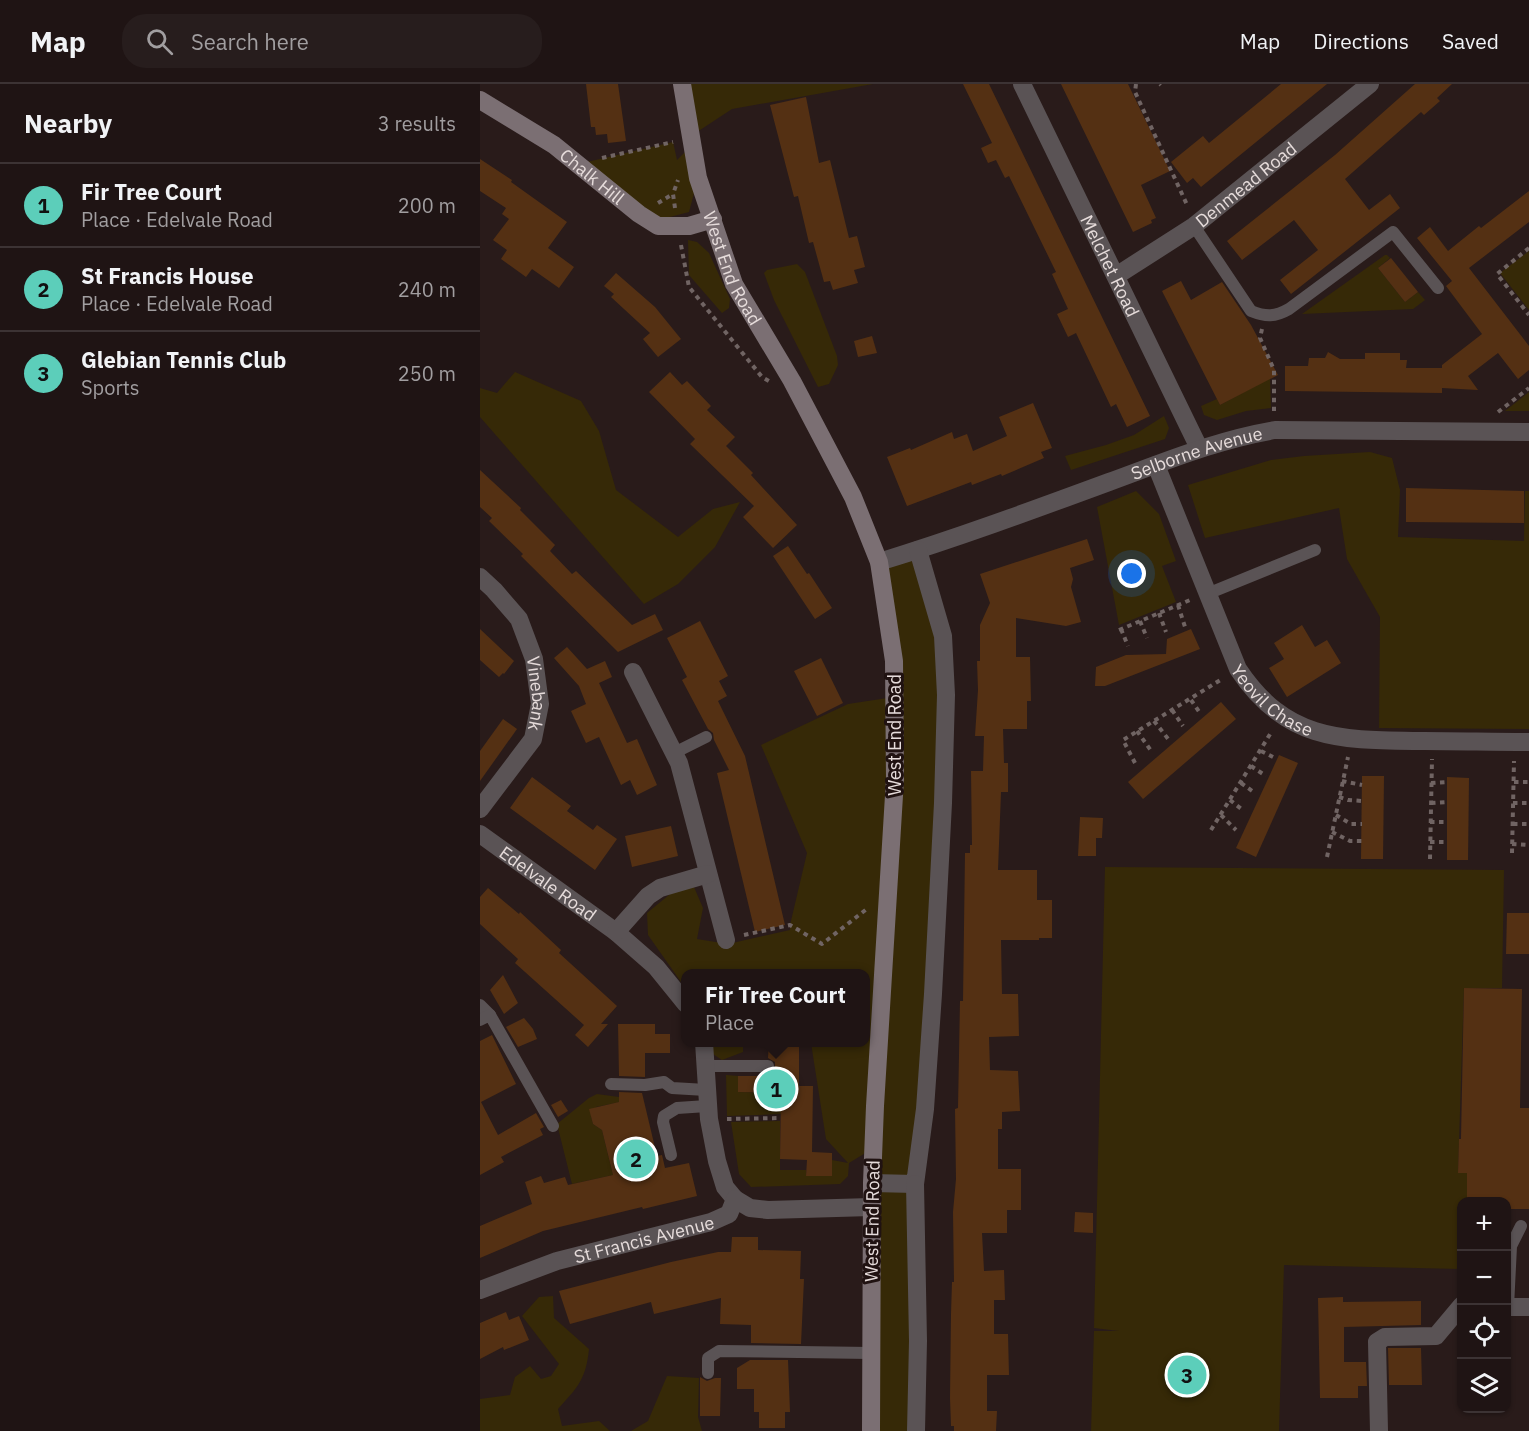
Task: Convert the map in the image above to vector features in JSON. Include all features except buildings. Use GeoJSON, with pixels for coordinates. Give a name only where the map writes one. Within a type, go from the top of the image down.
{"type":"FeatureCollection","features":[{"type":"Feature","properties":{"kind":"street","name":"West End Road"},"geometry":{"type":"LineString","coordinates":[[682,84],[698,178],[734,284],[792,381],[853,497],[879,562],[894,661],[895,779],[871,1207],[871,1431]]}},
{"type":"Feature","properties":{"kind":"street","name":"Melchet Road"},"geometry":{"type":"LineString","coordinates":[[1022,84],[1199,448]]}},
{"type":"Feature","properties":{"kind":"street","name":"Denmead Road"},"geometry":{"type":"LineString","coordinates":[[1116,276],[1195,225],[1370,84]]}},
{"type":"Feature","properties":{"kind":"street","name":"Chalk Hill"},"geometry":{"type":"LineString","coordinates":[[480,100],[554,145],[658,226],[689,226],[713,219]]}},
{"type":"Feature","properties":{"kind":"street","name":"Selborne Avenue"},"geometry":{"type":"LineString","coordinates":[[879,562],[1199,448],[1247,435],[1275,430],[1529,432]]}},
{"type":"Feature","properties":{"kind":"street","name":"Yeovil Chase"},"geometry":{"type":"LineString","coordinates":[[1156,465],[1238,669],[1256,692],[1281,715],[1307,729],[1325,735],[1352,739],[1521,742]]}},
{"type":"Feature","properties":{"kind":"street"},"geometry":{"type":"LineString","coordinates":[[916,1431],[918,1341],[915,1184],[925,1109],[933,994],[946,694],[943,636],[918,550]]}},
{"type":"Feature","properties":{"kind":"street","name":"Vinebank"},"geometry":{"type":"LineString","coordinates":[[480,577],[519,619],[534,659],[540,704],[533,739],[480,809]]}},
{"type":"Feature","properties":{"kind":"street"},"geometry":{"type":"LineString","coordinates":[[633,672],[676,758],[726,940]]}},
{"type":"Feature","properties":{"kind":"street","name":"Edelvale Road"},"geometry":{"type":"LineString","coordinates":[[480,834],[616,932],[656,967],[681,998]]}},
{"type":"Feature","properties":{"kind":"street","name":"Edelvale Road"},"geometry":{"type":"LineString","coordinates":[[616,932],[648,896],[660,888],[708,874]]}},
{"type":"Feature","properties":{"kind":"street"},"geometry":{"type":"LineString","coordinates":[[704,1047],[707,1105],[717,1161],[725,1187],[735,1198]]}},
{"type":"Feature","properties":{"kind":"street"},"geometry":{"type":"LineString","coordinates":[[872,1183],[915,1184]]}},
{"type":"Feature","properties":{"kind":"street","name":"St Francis Avenue"},"geometry":{"type":"LineString","coordinates":[[480,1290],[557,1261],[711,1222],[729,1214],[735,1198],[750,1208],[768,1210],[871,1207]]}},
{"type":"Feature","properties":{"kind":"street"},"geometry":{"type":"LineString","coordinates":[[1511,1307],[1529,1307]]}},
{"type":"Feature","properties":{"kind":"street"},"geometry":{"type":"LineString","coordinates":[[1379,1431],[1377,1342],[1385,1337],[1436,1336],[1457,1310]]}},
{"type":"Feature","properties":{"kind":"lane"},"geometry":{"type":"LineString","coordinates":[[1195,225],[1251,311],[1263,316],[1278,315],[1289,309],[1393,232],[1438,288]]}},
{"type":"Feature","properties":{"kind":"lane"},"geometry":{"type":"LineString","coordinates":[[1207,594],[1315,550]]}},
{"type":"Feature","properties":{"kind":"lane"},"geometry":{"type":"LineString","coordinates":[[676,758],[706,737]]}},
{"type":"Feature","properties":{"kind":"lane"},"geometry":{"type":"LineString","coordinates":[[480,1005],[485,1018],[553,1126]]}},
{"type":"Feature","properties":{"kind":"lane"},"geometry":{"type":"LineString","coordinates":[[705,1066],[768,1066]]}},
{"type":"Feature","properties":{"kind":"lane"},"geometry":{"type":"LineString","coordinates":[[611,1084],[645,1085],[664,1082],[707,1105]]}},
{"type":"Feature","properties":{"kind":"lane"},"geometry":{"type":"LineString","coordinates":[[670,1155],[663,1122],[664,1116],[677,1108],[707,1105]]}},
{"type":"Feature","properties":{"kind":"lane"},"geometry":{"type":"LineString","coordinates":[[1507,1305],[1511,1246],[1521,1226]]}},
{"type":"Feature","properties":{"kind":"lane"},"geometry":{"type":"LineString","coordinates":[[708,1373],[708,1358],[719,1351],[871,1353]]}},
{"type":"Feature","properties":{"kind":"path"},"geometry":{"type":"LineString","coordinates":[[1137,85],[1135,92],[1195,225]]}},
{"type":"Feature","properties":{"kind":"path"},"geometry":{"type":"LineString","coordinates":[[578,164],[673,142]]}},
{"type":"Feature","properties":{"kind":"path"},"geometry":{"type":"LineString","coordinates":[[677,226],[689,287],[762,377],[772,383]]}},
{"type":"Feature","properties":{"kind":"path"},"geometry":{"type":"LineString","coordinates":[[1529,248],[1497,274],[1529,315]]}},
{"type":"Feature","properties":{"kind":"path"},"geometry":{"type":"LineString","coordinates":[[1263,316],[1260,338],[1274,370],[1275,430]]}},
{"type":"Feature","properties":{"kind":"path"},"geometry":{"type":"LineString","coordinates":[[1495,432],[1496,414],[1529,388]]}},
{"type":"Feature","properties":{"kind":"path"},"geometry":{"type":"LineString","coordinates":[[1128,646],[1120,629],[1207,594]]}},
{"type":"Feature","properties":{"kind":"path"},"geometry":{"type":"LineString","coordinates":[[1178,605],[1185,627]]}},
{"type":"Feature","properties":{"kind":"path"},"geometry":{"type":"LineString","coordinates":[[1159,613],[1166,632]]}},
{"type":"Feature","properties":{"kind":"path"},"geometry":{"type":"LineString","coordinates":[[1140,621],[1147,638]]}},
{"type":"Feature","properties":{"kind":"path"},"geometry":{"type":"LineString","coordinates":[[1135,763],[1122,740],[1191,700],[1238,669]]}},
{"type":"Feature","properties":{"kind":"path"},"geometry":{"type":"LineString","coordinates":[[1191,700],[1200,713]]}},
{"type":"Feature","properties":{"kind":"path"},"geometry":{"type":"LineString","coordinates":[[1172,710],[1183,726]]}},
{"type":"Feature","properties":{"kind":"path"},"geometry":{"type":"LineString","coordinates":[[1211,830],[1281,715]]}},
{"type":"Feature","properties":{"kind":"path"},"geometry":{"type":"LineString","coordinates":[[1154,721],[1169,740]]}},
{"type":"Feature","properties":{"kind":"path"},"geometry":{"type":"LineString","coordinates":[[1137,731],[1152,752]]}},
{"type":"Feature","properties":{"kind":"path"},"geometry":{"type":"LineString","coordinates":[[1327,857],[1352,739]]}},
{"type":"Feature","properties":{"kind":"path"},"geometry":{"type":"LineString","coordinates":[[1430,859],[1433,741]]}},
{"type":"Feature","properties":{"kind":"path"},"geometry":{"type":"LineString","coordinates":[[1512,853],[1514,782],[1521,742]]}},
{"type":"Feature","properties":{"kind":"path"},"geometry":{"type":"LineString","coordinates":[[1261,751],[1273,757]]}},
{"type":"Feature","properties":{"kind":"path"},"geometry":{"type":"LineString","coordinates":[[1251,766],[1266,776]]}},
{"type":"Feature","properties":{"kind":"path"},"geometry":{"type":"LineString","coordinates":[[1342,781],[1362,785]]}},
{"type":"Feature","properties":{"kind":"path"},"geometry":{"type":"LineString","coordinates":[[1431,783],[1447,782]]}},
{"type":"Feature","properties":{"kind":"path"},"geometry":{"type":"LineString","coordinates":[[1514,782],[1529,782]]}},
{"type":"Feature","properties":{"kind":"path"},"geometry":{"type":"LineString","coordinates":[[1241,783],[1255,793]]}},
{"type":"Feature","properties":{"kind":"path"},"geometry":{"type":"LineString","coordinates":[[1339,797],[1362,801]]}},
{"type":"Feature","properties":{"kind":"path"},"geometry":{"type":"LineString","coordinates":[[1230,800],[1244,811]]}},
{"type":"Feature","properties":{"kind":"path"},"geometry":{"type":"LineString","coordinates":[[1431,803],[1447,802]]}},
{"type":"Feature","properties":{"kind":"path"},"geometry":{"type":"LineString","coordinates":[[1513,803],[1529,803]]}},
{"type":"Feature","properties":{"kind":"path"},"geometry":{"type":"LineString","coordinates":[[1221,815],[1236,830]]}},
{"type":"Feature","properties":{"kind":"path"},"geometry":{"type":"LineString","coordinates":[[1336,815],[1352,824],[1362,824]]}},
{"type":"Feature","properties":{"kind":"path"},"geometry":{"type":"LineString","coordinates":[[1430,822],[1447,822]]}},
{"type":"Feature","properties":{"kind":"path"},"geometry":{"type":"LineString","coordinates":[[1513,824],[1529,824]]}},
{"type":"Feature","properties":{"kind":"path"},"geometry":{"type":"LineString","coordinates":[[1332,832],[1350,841],[1362,841]]}},
{"type":"Feature","properties":{"kind":"path"},"geometry":{"type":"LineString","coordinates":[[1430,842],[1447,842]]}},
{"type":"Feature","properties":{"kind":"path"},"geometry":{"type":"LineString","coordinates":[[1512,844],[1529,844]]}},
{"type":"Feature","properties":{"kind":"path"},"geometry":{"type":"LineString","coordinates":[[726,940],[790,925],[822,944],[888,893]]}},
{"type":"Feature","properties":{"kind":"path"},"geometry":{"type":"LineString","coordinates":[[707,1105],[780,1118]]}},
{"type":"Feature","properties":{"kind":"shaded area"},"geometry":{"type":"Polygon","coordinates":[[[683,84],[873,84],[732,109],[691,136],[683,84]]]}},
{"type":"Feature","properties":{"kind":"shaded area"},"geometry":{"type":"Polygon","coordinates":[[[673,142],[677,160],[692,145],[698,178],[689,212],[662,219],[639,214],[587,162],[673,142]]]}},
{"type":"Feature","properties":{"kind":"shaded area"},"geometry":{"type":"Polygon","coordinates":[[[688,240],[697,242],[709,253],[730,299],[729,308],[722,313],[689,275],[688,240]]]}},
{"type":"Feature","properties":{"kind":"shaded area"},"geometry":{"type":"Polygon","coordinates":[[[1529,251],[1529,310],[1500,273],[1529,251]]]}},
{"type":"Feature","properties":{"kind":"shaded area"},"geometry":{"type":"Polygon","coordinates":[[[1385,255],[1390,258],[1378,268],[1405,302],[1418,292],[1425,300],[1413,309],[1302,314],[1385,255]]]}},
{"type":"Feature","properties":{"kind":"shaded area"},"geometry":{"type":"Polygon","coordinates":[[[797,264],[805,272],[837,356],[838,365],[829,384],[818,387],[774,300],[764,273],[767,270],[797,264]]]}},
{"type":"Feature","properties":{"kind":"shaded area"},"geometry":{"type":"Polygon","coordinates":[[[515,372],[581,401],[599,431],[616,490],[678,537],[713,509],[740,502],[715,547],[678,584],[644,604],[480,417],[480,388],[497,393],[515,372]]]}},
{"type":"Feature","properties":{"kind":"shaded area"},"geometry":{"type":"Polygon","coordinates":[[[1270,378],[1271,408],[1246,411],[1217,420],[1204,415],[1201,406],[1217,399],[1220,405],[1270,378]]]}},
{"type":"Feature","properties":{"kind":"shaded area"},"geometry":{"type":"Polygon","coordinates":[[[1529,392],[1529,411],[1505,411],[1529,392]]]}},
{"type":"Feature","properties":{"kind":"shaded area"},"geometry":{"type":"Polygon","coordinates":[[[1164,416],[1169,428],[1165,439],[1071,470],[1065,456],[1134,435],[1164,416]]]}},
{"type":"Feature","properties":{"kind":"shaded area"},"geometry":{"type":"Polygon","coordinates":[[[1370,452],[1392,458],[1400,490],[1398,537],[1524,541],[1525,491],[1529,491],[1529,729],[1379,728],[1380,617],[1347,559],[1339,508],[1205,538],[1188,485],[1271,460],[1370,452]]]}},
{"type":"Feature","properties":{"kind":"shaded area"},"geometry":{"type":"Polygon","coordinates":[[[1136,491],[1159,514],[1176,561],[1162,566],[1176,602],[1119,625],[1097,507],[1136,491]]]}},
{"type":"Feature","properties":{"kind":"shaded area"},"geometry":{"type":"Polygon","coordinates":[[[918,550],[943,636],[925,1109],[916,1431],[871,1431],[872,1149],[849,1163],[848,1176],[840,1184],[751,1187],[739,1174],[731,1122],[780,1121],[780,1170],[806,1170],[806,1176],[832,1176],[832,1160],[848,1163],[826,1139],[812,1047],[870,1047],[870,969],[681,969],[681,982],[648,935],[647,913],[675,890],[694,887],[703,908],[697,939],[728,944],[790,930],[807,853],[761,745],[848,704],[894,697],[879,562],[918,550]]]}},
{"type":"Feature","properties":{"kind":"shaded area"},"geometry":{"type":"Polygon","coordinates":[[[1105,867],[1504,870],[1502,988],[1464,988],[1458,1173],[1467,1173],[1467,1197],[1457,1197],[1457,1269],[1284,1265],[1279,1431],[1091,1431],[1094,1331],[1119,1331],[1094,1328],[1105,867]]]}},
{"type":"Feature","properties":{"kind":"shaded area"},"geometry":{"type":"Polygon","coordinates":[[[711,1047],[743,1047],[743,1052],[722,1060],[710,1052],[711,1047]]]}},
{"type":"Feature","properties":{"kind":"shaded area"},"geometry":{"type":"Polygon","coordinates":[[[726,1075],[738,1076],[738,1092],[781,1093],[781,1114],[727,1116],[726,1075]]]}},
{"type":"Feature","properties":{"kind":"shaded area"},"geometry":{"type":"Polygon","coordinates":[[[597,1094],[619,1097],[620,1102],[596,1107],[591,1116],[593,1124],[602,1130],[613,1175],[572,1184],[557,1124],[597,1094]]]}},
{"type":"Feature","properties":{"kind":"shaded area"},"geometry":{"type":"Polygon","coordinates":[[[553,1296],[554,1318],[589,1349],[586,1368],[580,1382],[558,1409],[562,1426],[599,1421],[610,1431],[480,1431],[480,1399],[510,1395],[515,1377],[530,1366],[541,1379],[551,1376],[559,1364],[522,1316],[539,1297],[553,1296]]]}},
{"type":"Feature","properties":{"kind":"shaded area"},"geometry":{"type":"Polygon","coordinates":[[[667,1376],[699,1378],[698,1417],[702,1431],[631,1431],[648,1421],[667,1376]]]}},
{"type":"Feature","properties":{"kind":"place","name":"Fir Tree Court"},"geometry":{"type":"Point","coordinates":[776,1089]}},
{"type":"Feature","properties":{"kind":"place","name":"St Francis House"},"geometry":{"type":"Point","coordinates":[636,1159]}},
{"type":"Feature","properties":{"kind":"place","name":"Glebian Tennis Club"},"geometry":{"type":"Point","coordinates":[1187,1375]}}]}
